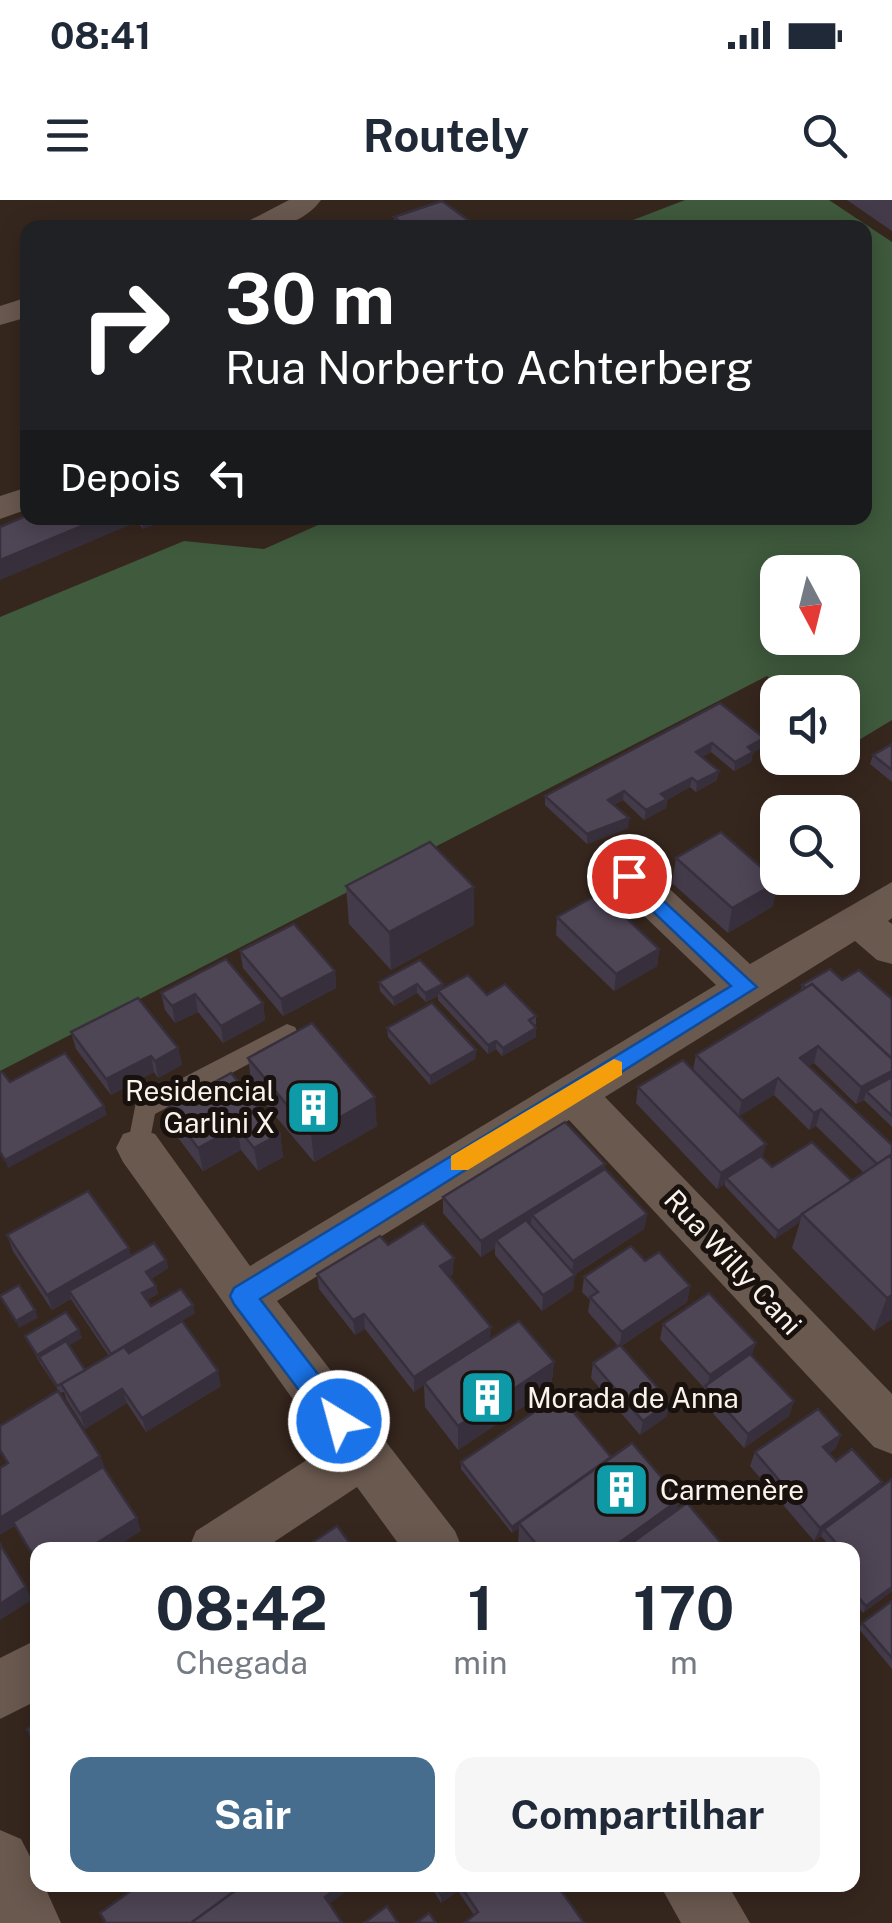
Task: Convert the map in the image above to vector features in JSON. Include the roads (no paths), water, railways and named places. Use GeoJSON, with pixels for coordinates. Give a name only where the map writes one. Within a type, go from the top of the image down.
{"type":"FeatureCollection","features":[{"type":"Feature","properties":{"kind":"street"},"geometry":{"type":"LineString","coordinates":[[278,220],[304,213]]}},
{"type":"Feature","properties":{"kind":"street"},"geometry":{"type":"LineString","coordinates":[[629,876],[746,987]]}},
{"type":"Feature","properties":{"kind":"street"},"geometry":{"type":"LineString","coordinates":[[243,1296],[746,987],[881,921]]}},
{"type":"Feature","properties":{"kind":"street","name":"Rua Willy Cani"},"geometry":{"type":"LineString","coordinates":[[573,1094],[892,1430]]}},
{"type":"Feature","properties":{"kind":"street"},"geometry":{"type":"LineString","coordinates":[[139,1148],[243,1296],[430,1542]]}},
{"type":"Feature","properties":{"kind":"street"},"geometry":{"type":"LineString","coordinates":[[226,1542],[363,1452]]}},
{"type":"Feature","properties":{"kind":"street"},"geometry":{"type":"LineString","coordinates":[[0,1691],[30,1671]]}},
{"type":"Feature","properties":{"kind":"street"},"geometry":{"type":"LineString","coordinates":[[0,1860],[30,1923]]}},
{"type":"Feature","properties":{"kind":"street"},"geometry":{"type":"LineString","coordinates":[[695,1892],[719,1923]]}},
{"type":"Feature","properties":{"kind":"lane"},"geometry":{"type":"LineString","coordinates":[[139,1148],[144,1109],[287,1033]]}},
{"type":"Feature","properties":{"kind":"place","name":"Residencial Garlini X"},"geometry":{"type":"Point","coordinates":[314,1107]}},
{"type":"Feature","properties":{"kind":"place","name":"Morada de Anna"},"geometry":{"type":"Point","coordinates":[488,1398]}},
{"type":"Feature","properties":{"kind":"place","name":"Carmenère"},"geometry":{"type":"Point","coordinates":[621,1490]}}]}
